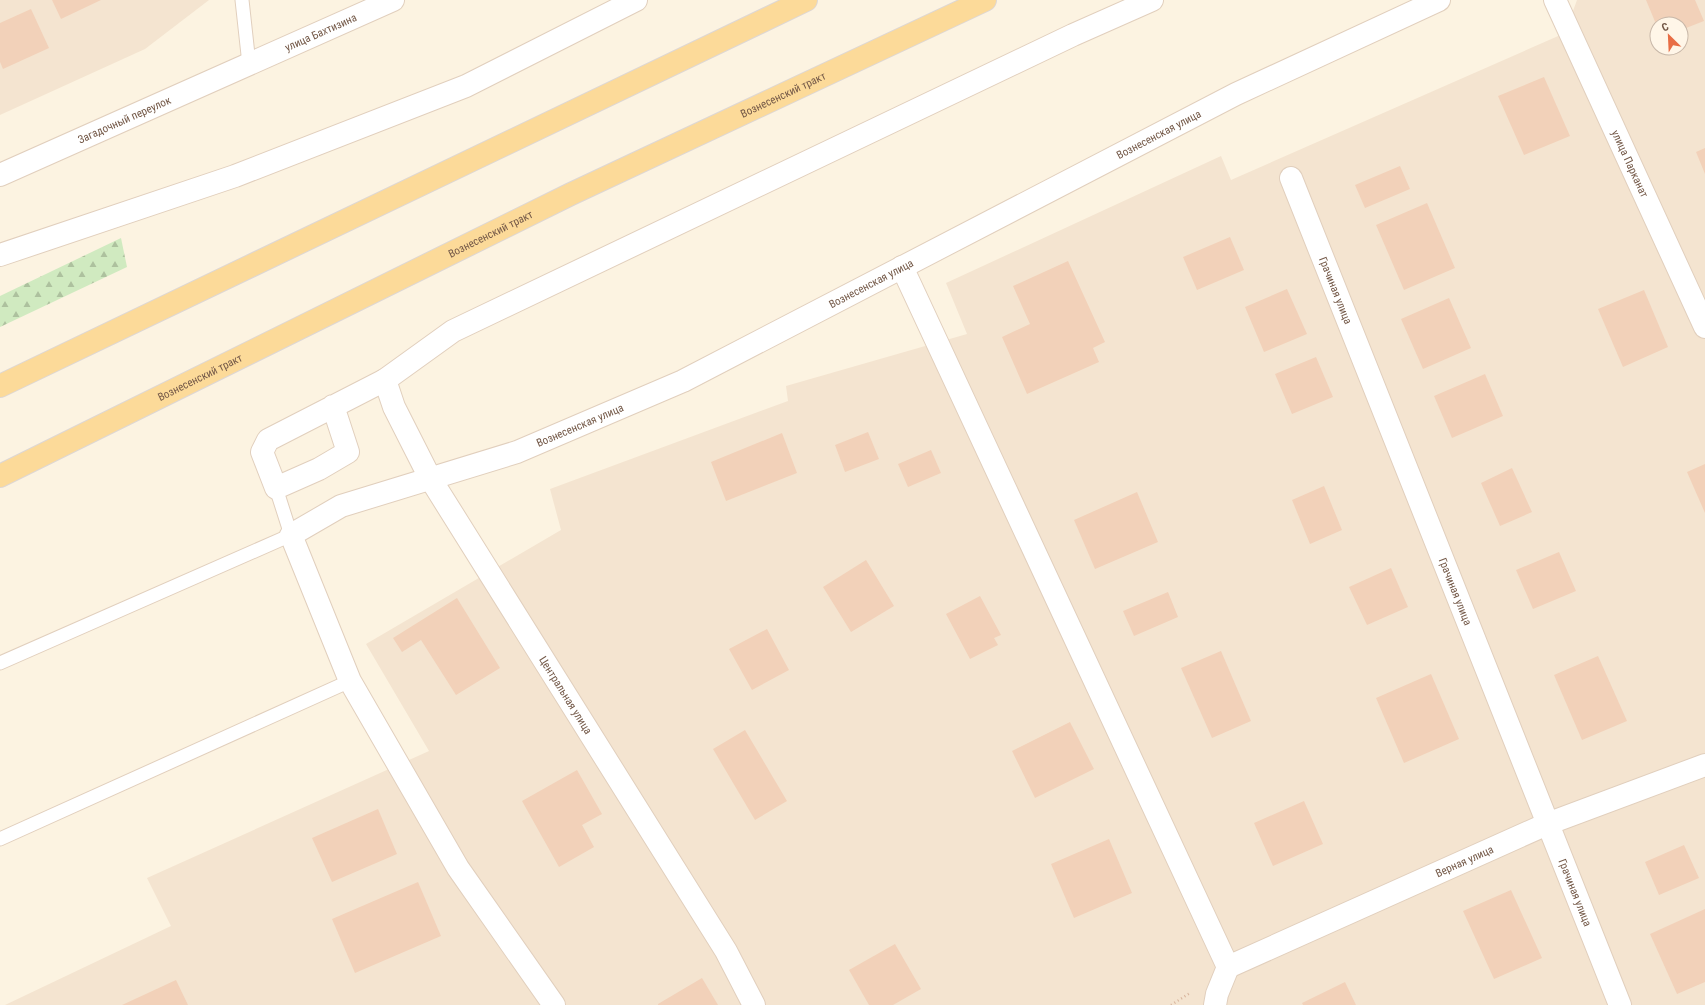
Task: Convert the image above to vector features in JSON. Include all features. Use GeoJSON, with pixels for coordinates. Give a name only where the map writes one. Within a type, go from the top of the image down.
{"type":"FeatureCollection","features":[{"type":"Feature","properties":{"kind":"main road"},"geometry":{"type":"LineString","coordinates":[[0,386],[806,0]]}},
{"type":"Feature","properties":{"kind":"main road","name":"Вознесенский тракт"},"geometry":{"type":"LineString","coordinates":[[0,476],[571,194],[984,0]]}},
{"type":"Feature","properties":{"kind":"street","name":"улица Бахтизина"},"geometry":{"type":"LineString","coordinates":[[249,64],[393,0]]}},
{"type":"Feature","properties":{"kind":"street"},"geometry":{"type":"LineString","coordinates":[[0,255],[236,176],[466,86],[636,0]]}},
{"type":"Feature","properties":{"kind":"street"},"geometry":{"type":"LineString","coordinates":[[333,406],[348,452],[319,469],[276,488],[262,452],[268,440],[333,406],[385,380],[453,331],[1002,69],[1152,0]]}},
{"type":"Feature","properties":{"kind":"street","name":"Вознесенская улица"},"geometry":{"type":"LineString","coordinates":[[291,535],[342,506],[517,452],[683,381],[1236,94],[1439,0]]}},
{"type":"Feature","properties":{"kind":"street","name":"улица Парканат"},"geometry":{"type":"LineString","coordinates":[[1555,0],[1705,327]]}},
{"type":"Feature","properties":{"kind":"street","name":"Загадочный переулок"},"geometry":{"type":"LineString","coordinates":[[0,174],[249,64]]}},
{"type":"Feature","properties":{"kind":"street","name":"Грачиная улица"},"geometry":{"type":"LineString","coordinates":[[1292,178],[1620,1005]]}},
{"type":"Feature","properties":{"kind":"street"},"geometry":{"type":"LineString","coordinates":[[902,267],[1228,967],[1217,994],[1215,1005]]}},
{"type":"Feature","properties":{"kind":"street","name":"Центральная улица"},"geometry":{"type":"LineString","coordinates":[[385,380],[394,407],[430,478],[726,951],[754,1005]]}},
{"type":"Feature","properties":{"kind":"street"},"geometry":{"type":"LineString","coordinates":[[291,535],[350,681],[458,868],[554,1005]]}},
{"type":"Feature","properties":{"kind":"street","name":"Верная улица"},"geometry":{"type":"LineString","coordinates":[[1228,967],[1547,824],[1705,765]]}},
{"type":"Feature","properties":{"kind":"lane"},"geometry":{"type":"LineString","coordinates":[[242,0],[249,64]]}},
{"type":"Feature","properties":{"kind":"lane"},"geometry":{"type":"LineString","coordinates":[[0,663],[291,535],[276,488]]}},
{"type":"Feature","properties":{"kind":"lane"},"geometry":{"type":"LineString","coordinates":[[0,839],[350,681]]}},
{"type":"Feature","properties":{"kind":"shaded area"},"geometry":{"type":"Polygon","coordinates":[[[0,0],[209,0],[145,49],[0,115],[0,0]]]}},
{"type":"Feature","properties":{"kind":"shaded area"},"geometry":{"type":"Polygon","coordinates":[[[1577,0],[1705,0],[1705,1005],[5,1005],[171,926],[147,878],[429,751],[366,644],[561,530],[550,489],[788,401],[786,386],[967,334],[946,283],[1221,156],[1231,180],[1565,33],[1577,0]]]}},
{"type":"Feature","properties":{"kind":"green space"},"geometry":{"type":"Polygon","coordinates":[[[121,238],[127,267],[0,327],[0,296],[121,238]]]}},
{"type":"Feature","properties":{"kind":"building"},"geometry":{"type":"Polygon","coordinates":[[[52,0],[101,0],[61,19],[52,0]]]}},
{"type":"Feature","properties":{"kind":"building"},"geometry":{"type":"Polygon","coordinates":[[[1646,0],[1695,0],[1704,21],[1689,27],[1689,16],[1653,16],[1646,0]]]}},
{"type":"Feature","properties":{"kind":"building"},"geometry":{"type":"Polygon","coordinates":[[[31,9],[49,48],[3,69],[0,62],[0,23],[31,9]]]}},
{"type":"Feature","properties":{"kind":"building"},"geometry":{"type":"Polygon","coordinates":[[[1544,77],[1570,136],[1524,155],[1498,96],[1544,77]]]}},
{"type":"Feature","properties":{"kind":"building"},"geometry":{"type":"Polygon","coordinates":[[[1705,148],[1705,174],[1696,152],[1705,148]]]}},
{"type":"Feature","properties":{"kind":"building"},"geometry":{"type":"Polygon","coordinates":[[[1400,166],[1410,189],[1365,208],[1355,185],[1400,166]]]}},
{"type":"Feature","properties":{"kind":"building"},"geometry":{"type":"Polygon","coordinates":[[[1427,203],[1455,268],[1404,290],[1376,225],[1427,203]]]}},
{"type":"Feature","properties":{"kind":"building"},"geometry":{"type":"Polygon","coordinates":[[[1230,237],[1244,270],[1197,290],[1183,257],[1230,237]]]}},
{"type":"Feature","properties":{"kind":"building"},"geometry":{"type":"Polygon","coordinates":[[[1068,261],[1105,342],[1093,348],[1099,362],[1027,394],[1002,337],[1030,324],[1013,286],[1068,261]]]}},
{"type":"Feature","properties":{"kind":"building"},"geometry":{"type":"Polygon","coordinates":[[[1287,289],[1307,334],[1264,352],[1245,307],[1287,289]]]}},
{"type":"Feature","properties":{"kind":"building"},"geometry":{"type":"Polygon","coordinates":[[[1644,290],[1668,347],[1623,367],[1598,309],[1644,290]]]}},
{"type":"Feature","properties":{"kind":"building"},"geometry":{"type":"Polygon","coordinates":[[[1449,298],[1471,348],[1423,369],[1401,319],[1449,298]]]}},
{"type":"Feature","properties":{"kind":"building"},"geometry":{"type":"Polygon","coordinates":[[[1316,357],[1333,397],[1292,414],[1275,374],[1316,357]]]}},
{"type":"Feature","properties":{"kind":"building"},"geometry":{"type":"Polygon","coordinates":[[[1485,374],[1503,416],[1452,438],[1434,396],[1485,374]]]}},
{"type":"Feature","properties":{"kind":"building"},"geometry":{"type":"Polygon","coordinates":[[[868,432],[879,459],[845,472],[835,445],[868,432]]]}},
{"type":"Feature","properties":{"kind":"building"},"geometry":{"type":"Polygon","coordinates":[[[782,433],[797,473],[726,501],[711,462],[782,433]]]}},
{"type":"Feature","properties":{"kind":"building"},"geometry":{"type":"Polygon","coordinates":[[[931,450],[941,473],[908,487],[898,464],[931,450]]]}},
{"type":"Feature","properties":{"kind":"building"},"geometry":{"type":"Polygon","coordinates":[[[1705,464],[1705,513],[1687,472],[1705,464]]]}},
{"type":"Feature","properties":{"kind":"building"},"geometry":{"type":"Polygon","coordinates":[[[1512,468],[1532,512],[1500,526],[1481,483],[1512,468]]]}},
{"type":"Feature","properties":{"kind":"building"},"geometry":{"type":"Polygon","coordinates":[[[1324,486],[1342,530],[1310,544],[1292,500],[1324,486]]]}},
{"type":"Feature","properties":{"kind":"building"},"geometry":{"type":"Polygon","coordinates":[[[1137,492],[1158,542],[1095,569],[1074,520],[1137,492]]]}},
{"type":"Feature","properties":{"kind":"building"},"geometry":{"type":"Polygon","coordinates":[[[1559,552],[1576,591],[1533,609],[1516,570],[1559,552]]]}},
{"type":"Feature","properties":{"kind":"building"},"geometry":{"type":"Polygon","coordinates":[[[866,560],[894,606],[851,632],[823,587],[866,560]]]}},
{"type":"Feature","properties":{"kind":"building"},"geometry":{"type":"Polygon","coordinates":[[[1391,568],[1408,607],[1367,625],[1349,587],[1391,568]]]}},
{"type":"Feature","properties":{"kind":"building"},"geometry":{"type":"Polygon","coordinates":[[[1168,592],[1178,617],[1134,636],[1123,611],[1168,592]]]}},
{"type":"Feature","properties":{"kind":"building"},"geometry":{"type":"Polygon","coordinates":[[[980,596],[1001,635],[994,638],[998,645],[970,659],[946,614],[980,596]]]}},
{"type":"Feature","properties":{"kind":"building"},"geometry":{"type":"Polygon","coordinates":[[[457,598],[500,668],[456,695],[421,640],[402,652],[393,638],[457,598]]]}},
{"type":"Feature","properties":{"kind":"building"},"geometry":{"type":"Polygon","coordinates":[[[767,629],[789,670],[752,690],[729,649],[767,629]]]}},
{"type":"Feature","properties":{"kind":"building"},"geometry":{"type":"Polygon","coordinates":[[[1221,651],[1251,721],[1212,738],[1181,668],[1221,651]]]}},
{"type":"Feature","properties":{"kind":"building"},"geometry":{"type":"Polygon","coordinates":[[[1598,656],[1627,721],[1582,740],[1554,675],[1598,656]]]}},
{"type":"Feature","properties":{"kind":"building"},"geometry":{"type":"Polygon","coordinates":[[[1431,674],[1459,739],[1404,763],[1376,698],[1431,674]]]}},
{"type":"Feature","properties":{"kind":"building"},"geometry":{"type":"Polygon","coordinates":[[[1070,722],[1094,769],[1035,798],[1012,751],[1070,722]]]}},
{"type":"Feature","properties":{"kind":"building"},"geometry":{"type":"Polygon","coordinates":[[[745,730],[787,801],[755,820],[713,749],[745,730]]]}},
{"type":"Feature","properties":{"kind":"building"},"geometry":{"type":"Polygon","coordinates":[[[577,770],[602,814],[582,825],[594,847],[559,867],[522,801],[577,770]]]}},
{"type":"Feature","properties":{"kind":"building"},"geometry":{"type":"Polygon","coordinates":[[[1304,801],[1323,844],[1273,866],[1254,823],[1304,801]]]}},
{"type":"Feature","properties":{"kind":"building"},"geometry":{"type":"Polygon","coordinates":[[[378,809],[397,854],[332,882],[312,838],[378,809]]]}},
{"type":"Feature","properties":{"kind":"building"},"geometry":{"type":"Polygon","coordinates":[[[1109,839],[1132,893],[1074,918],[1051,864],[1109,839]]]}},
{"type":"Feature","properties":{"kind":"building"},"geometry":{"type":"Polygon","coordinates":[[[1684,845],[1699,878],[1659,895],[1645,862],[1684,845]]]}},
{"type":"Feature","properties":{"kind":"building"},"geometry":{"type":"Polygon","coordinates":[[[418,882],[441,936],[355,973],[332,919],[418,882]]]}},
{"type":"Feature","properties":{"kind":"building"},"geometry":{"type":"Polygon","coordinates":[[[1511,890],[1542,958],[1494,979],[1463,911],[1511,890]]]}},
{"type":"Feature","properties":{"kind":"building"},"geometry":{"type":"Polygon","coordinates":[[[1705,909],[1705,982],[1677,994],[1650,934],[1705,909]]]}},
{"type":"Feature","properties":{"kind":"building"},"geometry":{"type":"Polygon","coordinates":[[[895,944],[921,989],[893,1005],[869,1005],[849,970],[895,944]]]}},
{"type":"Feature","properties":{"kind":"building"},"geometry":{"type":"Polygon","coordinates":[[[702,978],[718,1005],[658,1005],[658,1004],[702,978]]]}},
{"type":"Feature","properties":{"kind":"building"},"geometry":{"type":"Polygon","coordinates":[[[176,980],[188,1005],[122,1005],[176,980]]]}},
{"type":"Feature","properties":{"kind":"building"},"geometry":{"type":"Polygon","coordinates":[[[1345,982],[1356,1005],[1303,1005],[1302,1003],[1345,982]]]}}]}
